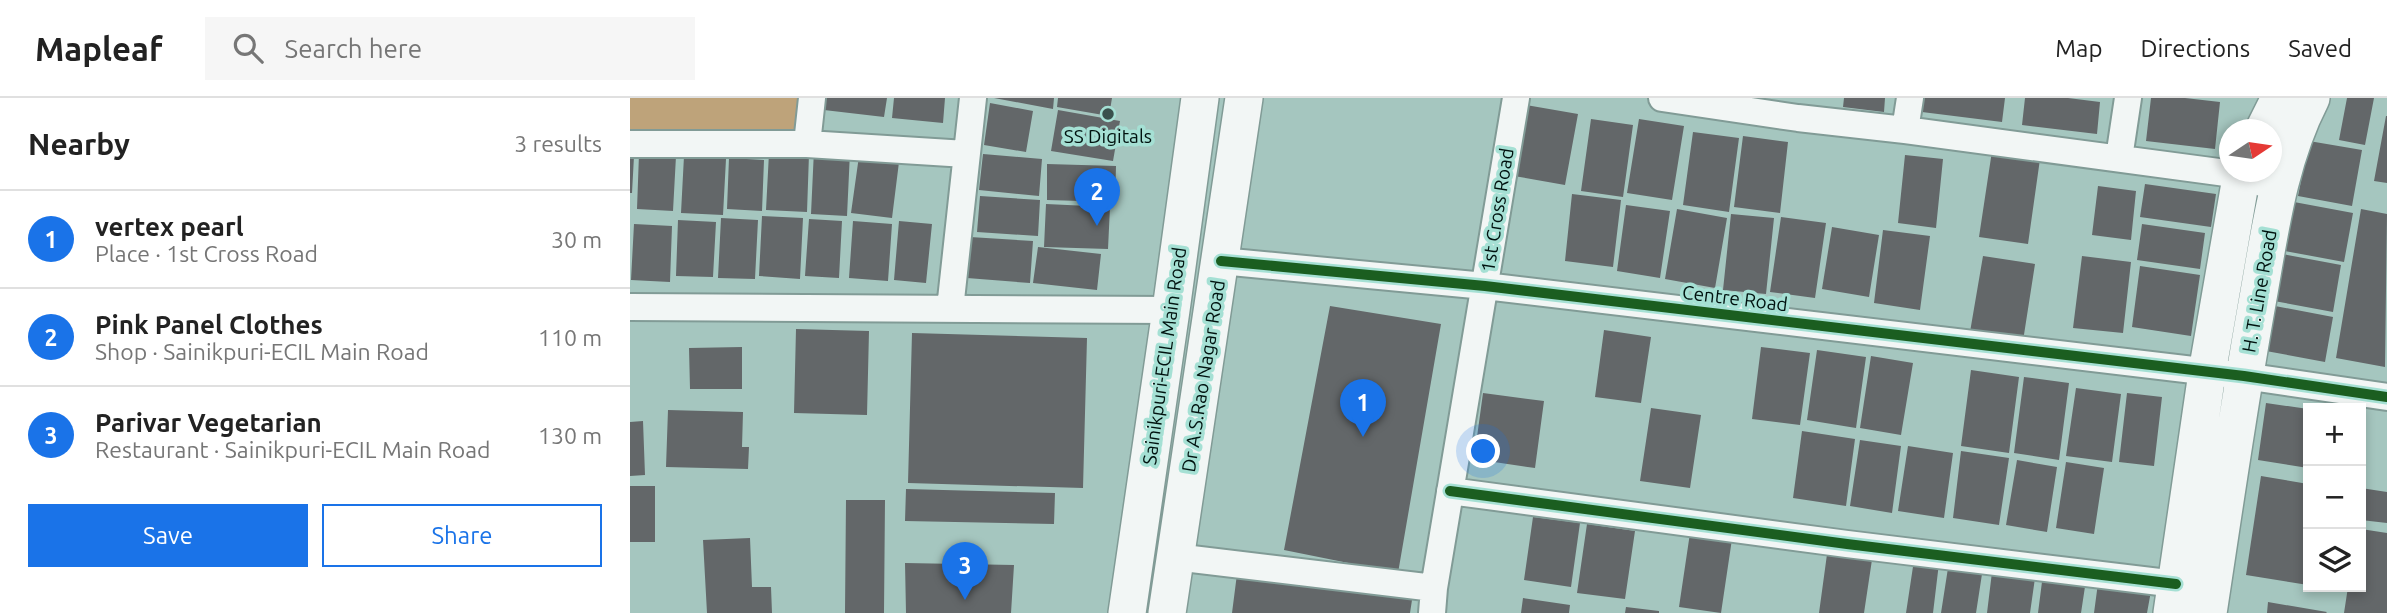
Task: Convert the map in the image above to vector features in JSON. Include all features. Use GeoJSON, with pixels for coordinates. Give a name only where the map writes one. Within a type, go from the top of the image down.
{"type":"FeatureCollection","features":[{"type":"Feature","properties":{"kind":"main road","name":"Sainikpuri-ECIL Main Road"},"geometry":{"type":"LineString","coordinates":[[1127,613],[1199,98]]}},
{"type":"Feature","properties":{"kind":"main road","name":"Dr A.S.Rao Nagar Road"},"geometry":{"type":"LineString","coordinates":[[1167,613],[1244,98]]}},
{"type":"Feature","properties":{"kind":"main road"},"geometry":{"type":"LineString","coordinates":[[2270,119],[2280,98]]}},
{"type":"Feature","properties":{"kind":"main road","name":"H. T. Line Road"},"geometry":{"type":"LineString","coordinates":[[2208,613],[2244,376],[2278,189],[2302,114],[2311,98]]}},
{"type":"Feature","properties":{"kind":"main road","name":"H. T. Line Road"},"geometry":{"type":"LineString","coordinates":[[2174,599],[2207,373],[2239,182]]}},
{"type":"Feature","properties":{"kind":"street"},"geometry":{"type":"LineString","coordinates":[[807,144],[812,98]]}},
{"type":"Feature","properties":{"kind":"street"},"geometry":{"type":"LineString","coordinates":[[950,309],[973,98]]}},
{"type":"Feature","properties":{"kind":"street","name":"1st Cross Road"},"geometry":{"type":"LineString","coordinates":[[1433,601],[1516,98]]}},
{"type":"Feature","properties":{"kind":"street"},"geometry":{"type":"LineString","coordinates":[[1662,98],[1703,100],[1798,118],[2219,170]]}},
{"type":"Feature","properties":{"kind":"street"},"geometry":{"type":"LineString","coordinates":[[1905,130],[1910,98]]}},
{"type":"Feature","properties":{"kind":"street"},"geometry":{"type":"LineString","coordinates":[[2119,158],[2128,98]]}},
{"type":"Feature","properties":{"kind":"street"},"geometry":{"type":"LineString","coordinates":[[630,144],[807,144],[965,154]]}},
{"type":"Feature","properties":{"kind":"street"},"geometry":{"type":"LineString","coordinates":[[2262,182],[2278,189]]}},
{"type":"Feature","properties":{"kind":"street","name":"Centre Road"},"geometry":{"type":"LineString","coordinates":[[1221,261],[1485,286],[2244,376],[2387,397]]}},
{"type":"Feature","properties":{"kind":"street"},"geometry":{"type":"LineString","coordinates":[[630,307],[1171,310]]}},
{"type":"Feature","properties":{"kind":"street"},"geometry":{"type":"LineString","coordinates":[[1450,491],[1847,544],[2174,599]]}},
{"type":"Feature","properties":{"kind":"street"},"geometry":{"type":"LineString","coordinates":[[1175,557],[1433,601]]}},
{"type":"Feature","properties":{"kind":"shaded area"},"geometry":{"type":"Polygon","coordinates":[[[630,98],[801,98],[796,131],[630,132],[630,98]]]}},
{"type":"Feature","properties":{"kind":"building"},"geometry":{"type":"Polygon","coordinates":[[[825,98],[887,98],[884,117],[824,110],[825,98]]]}},
{"type":"Feature","properties":{"kind":"building"},"geometry":{"type":"Polygon","coordinates":[[[894,98],[945,98],[943,123],[892,118],[894,98]]]}},
{"type":"Feature","properties":{"kind":"building"},"geometry":{"type":"Polygon","coordinates":[[[994,98],[1054,98],[1053,109],[994,98]]]}},
{"type":"Feature","properties":{"kind":"building"},"geometry":{"type":"Polygon","coordinates":[[[1058,98],[1112,98],[1109,116],[1057,107],[1058,98]]]}},
{"type":"Feature","properties":{"kind":"building"},"geometry":{"type":"Polygon","coordinates":[[[1844,98],[1885,98],[1884,112],[1843,107],[1844,98]]]}},
{"type":"Feature","properties":{"kind":"building"},"geometry":{"type":"Polygon","coordinates":[[[1924,98],[2005,98],[2002,122],[1922,112],[1924,98]]]}},
{"type":"Feature","properties":{"kind":"building"},"geometry":{"type":"Polygon","coordinates":[[[2025,98],[2068,98],[2100,102],[2097,134],[2022,125],[2025,98]]]}},
{"type":"Feature","properties":{"kind":"building"},"geometry":{"type":"Polygon","coordinates":[[[2151,98],[2220,102],[2215,149],[2146,141],[2151,98]]]}},
{"type":"Feature","properties":{"kind":"building"},"geometry":{"type":"Polygon","coordinates":[[[2347,98],[2374,98],[2365,145],[2339,140],[2347,98]]]}},
{"type":"Feature","properties":{"kind":"building"},"geometry":{"type":"Polygon","coordinates":[[[990,103],[1033,111],[1026,152],[984,145],[990,103]]]}},
{"type":"Feature","properties":{"kind":"building"},"geometry":{"type":"Polygon","coordinates":[[[1526,105],[1578,114],[1565,185],[1514,176],[1526,105]]]}},
{"type":"Feature","properties":{"kind":"building"},"geometry":{"type":"Polygon","coordinates":[[[1058,110],[1120,121],[1113,161],[1051,151],[1058,110]]]}},
{"type":"Feature","properties":{"kind":"building"},"geometry":{"type":"Polygon","coordinates":[[[2387,116],[2387,183],[2374,181],[2387,116]]]}},
{"type":"Feature","properties":{"kind":"building"},"geometry":{"type":"Polygon","coordinates":[[[1591,119],[1633,125],[1623,197],[1581,191],[1591,119]]]}},
{"type":"Feature","properties":{"kind":"building"},"geometry":{"type":"Polygon","coordinates":[[[1639,119],[1684,126],[1672,200],[1627,193],[1639,119]]]}},
{"type":"Feature","properties":{"kind":"building"},"geometry":{"type":"Polygon","coordinates":[[[1693,132],[1739,138],[1729,212],[1683,205],[1693,132]]]}},
{"type":"Feature","properties":{"kind":"building"},"geometry":{"type":"Polygon","coordinates":[[[1743,136],[1788,142],[1780,213],[1734,207],[1743,136]]]}},
{"type":"Feature","properties":{"kind":"building"},"geometry":{"type":"Polygon","coordinates":[[[2309,141],[2362,150],[2352,206],[2298,196],[2309,141]]]}},
{"type":"Feature","properties":{"kind":"building"},"geometry":{"type":"Polygon","coordinates":[[[814,150],[850,152],[847,216],[811,214],[814,150]]]}},
{"type":"Feature","properties":{"kind":"building"},"geometry":{"type":"Polygon","coordinates":[[[1992,151],[2040,159],[2028,244],[1979,237],[1992,151]]]}},
{"type":"Feature","properties":{"kind":"building"},"geometry":{"type":"Polygon","coordinates":[[[769,153],[809,154],[807,212],[766,210],[769,153]]]}},
{"type":"Feature","properties":{"kind":"building"},"geometry":{"type":"Polygon","coordinates":[[[639,154],[676,156],[673,211],[637,209],[639,154]]]}},
{"type":"Feature","properties":{"kind":"building"},"geometry":{"type":"Polygon","coordinates":[[[983,154],[1042,159],[1039,196],[979,190],[983,154]]]}},
{"type":"Feature","properties":{"kind":"building"},"geometry":{"type":"Polygon","coordinates":[[[1905,155],[1943,159],[1936,228],[1898,223],[1905,155]]]}},
{"type":"Feature","properties":{"kind":"building"},"geometry":{"type":"Polygon","coordinates":[[[630,156],[634,156],[632,193],[630,193],[630,156]]]}},
{"type":"Feature","properties":{"kind":"building"},"geometry":{"type":"Polygon","coordinates":[[[684,156],[726,159],[723,215],[681,213],[684,156]]]}},
{"type":"Feature","properties":{"kind":"building"},"geometry":{"type":"Polygon","coordinates":[[[859,156],[899,162],[892,218],[851,213],[859,156]]]}},
{"type":"Feature","properties":{"kind":"building"},"geometry":{"type":"Polygon","coordinates":[[[729,158],[764,160],[762,211],[727,209],[729,158]]]}},
{"type":"Feature","properties":{"kind":"building"},"geometry":{"type":"Polygon","coordinates":[[[1047,164],[1116,166],[1115,202],[1047,200],[1047,164]]]}},
{"type":"Feature","properties":{"kind":"building"},"geometry":{"type":"Polygon","coordinates":[[[2145,184],[2216,194],[2211,227],[2140,217],[2145,184]]]}},
{"type":"Feature","properties":{"kind":"building"},"geometry":{"type":"Polygon","coordinates":[[[2098,186],[2136,191],[2131,240],[2092,235],[2098,186]]]}},
{"type":"Feature","properties":{"kind":"building"},"geometry":{"type":"Polygon","coordinates":[[[1572,194],[1621,200],[1613,267],[1565,261],[1572,194]]]}},
{"type":"Feature","properties":{"kind":"building"},"geometry":{"type":"Polygon","coordinates":[[[980,196],[1040,200],[1038,236],[977,232],[980,196]]]}},
{"type":"Feature","properties":{"kind":"building"},"geometry":{"type":"Polygon","coordinates":[[[2294,202],[2353,213],[2344,262],[2285,251],[2294,202]]]}},
{"type":"Feature","properties":{"kind":"building"},"geometry":{"type":"Polygon","coordinates":[[[1046,204],[1110,207],[1108,249],[1044,247],[1046,204]]]}},
{"type":"Feature","properties":{"kind":"building"},"geometry":{"type":"Polygon","coordinates":[[[1626,205],[1670,211],[1660,278],[1617,271],[1626,205]]]}},
{"type":"Feature","properties":{"kind":"building"},"geometry":{"type":"Polygon","coordinates":[[[1677,209],[1727,218],[1715,288],[1665,279],[1677,209]]]}},
{"type":"Feature","properties":{"kind":"building"},"geometry":{"type":"Polygon","coordinates":[[[2361,209],[2387,214],[2385,367],[2336,358],[2361,209]]]}},
{"type":"Feature","properties":{"kind":"building"},"geometry":{"type":"Polygon","coordinates":[[[1731,214],[1774,218],[1766,294],[1723,290],[1731,214]]]}},
{"type":"Feature","properties":{"kind":"building"},"geometry":{"type":"Polygon","coordinates":[[[762,216],[803,218],[800,279],[759,276],[762,216]]]}},
{"type":"Feature","properties":{"kind":"building"},"geometry":{"type":"Polygon","coordinates":[[[1781,217],[1826,223],[1815,298],[1770,292],[1781,217]]]}},
{"type":"Feature","properties":{"kind":"building"},"geometry":{"type":"Polygon","coordinates":[[[721,218],[758,220],[755,279],[718,278],[721,218]]]}},
{"type":"Feature","properties":{"kind":"building"},"geometry":{"type":"Polygon","coordinates":[[[809,219],[842,221],[839,278],[805,276],[809,219]]]}},
{"type":"Feature","properties":{"kind":"building"},"geometry":{"type":"Polygon","coordinates":[[[678,220],[716,222],[713,277],[676,276],[678,220]]]}},
{"type":"Feature","properties":{"kind":"building"},"geometry":{"type":"Polygon","coordinates":[[[853,221],[892,224],[888,281],[849,278],[853,221]]]}},
{"type":"Feature","properties":{"kind":"building"},"geometry":{"type":"Polygon","coordinates":[[[899,221],[932,224],[926,283],[894,280],[899,221]]]}},
{"type":"Feature","properties":{"kind":"building"},"geometry":{"type":"Polygon","coordinates":[[[634,224],[672,226],[670,282],[631,280],[634,224]]]}},
{"type":"Feature","properties":{"kind":"building"},"geometry":{"type":"Polygon","coordinates":[[[2142,224],[2205,233],[2200,269],[2137,260],[2142,224]]]}},
{"type":"Feature","properties":{"kind":"building"},"geometry":{"type":"Polygon","coordinates":[[[1832,227],[1879,235],[1869,297],[1822,289],[1832,227]]]}},
{"type":"Feature","properties":{"kind":"building"},"geometry":{"type":"Polygon","coordinates":[[[1883,230],[1930,236],[1920,310],[1874,303],[1883,230]]]}},
{"type":"Feature","properties":{"kind":"building"},"geometry":{"type":"Polygon","coordinates":[[[970,237],[1033,241],[1030,283],[967,278],[970,237]]]}},
{"type":"Feature","properties":{"kind":"building"},"geometry":{"type":"Polygon","coordinates":[[[1038,247],[1101,254],[1097,290],[1033,283],[1038,247]]]}},
{"type":"Feature","properties":{"kind":"building"},"geometry":{"type":"Polygon","coordinates":[[[2282,254],[2341,265],[2333,312],[2274,301],[2282,254]]]}},
{"type":"Feature","properties":{"kind":"building"},"geometry":{"type":"Polygon","coordinates":[[[1983,256],[2035,264],[2023,341],[1970,332],[1983,256]]]}},
{"type":"Feature","properties":{"kind":"building"},"geometry":{"type":"Polygon","coordinates":[[[2082,256],[2131,262],[2123,333],[2073,328],[2082,256]]]}},
{"type":"Feature","properties":{"kind":"building"},"geometry":{"type":"Polygon","coordinates":[[[2140,266],[2200,275],[2191,336],[2132,327],[2140,266]]]}},
{"type":"Feature","properties":{"kind":"building"},"geometry":{"type":"Polygon","coordinates":[[[1330,306],[1441,324],[1398,573],[1284,550],[1330,306]]]}},
{"type":"Feature","properties":{"kind":"building"},"geometry":{"type":"Polygon","coordinates":[[[2275,306],[2333,317],[2325,362],[2266,351],[2275,306]]]}},
{"type":"Feature","properties":{"kind":"building"},"geometry":{"type":"Polygon","coordinates":[[[796,329],[869,331],[867,415],[794,413],[796,329]]]}},
{"type":"Feature","properties":{"kind":"building"},"geometry":{"type":"Polygon","coordinates":[[[1604,330],[1651,337],[1641,403],[1595,397],[1604,330]]]}},
{"type":"Feature","properties":{"kind":"building"},"geometry":{"type":"Polygon","coordinates":[[[912,333],[1087,338],[1083,488],[908,483],[912,333]]]}},
{"type":"Feature","properties":{"kind":"building"},"geometry":{"type":"Polygon","coordinates":[[[742,347],[742,389],[690,389],[689,348],[742,347]]]}},
{"type":"Feature","properties":{"kind":"building"},"geometry":{"type":"Polygon","coordinates":[[[1761,347],[1810,353],[1800,425],[1752,419],[1761,347]]]}},
{"type":"Feature","properties":{"kind":"building"},"geometry":{"type":"Polygon","coordinates":[[[1817,350],[1866,357],[1856,428],[1807,420],[1817,350]]]}},
{"type":"Feature","properties":{"kind":"building"},"geometry":{"type":"Polygon","coordinates":[[[1871,356],[1913,363],[1901,435],[1860,428],[1871,356]]]}},
{"type":"Feature","properties":{"kind":"building"},"geometry":{"type":"Polygon","coordinates":[[[1971,370],[2019,377],[2009,453],[1961,446],[1971,370]]]}},
{"type":"Feature","properties":{"kind":"building"},"geometry":{"type":"Polygon","coordinates":[[[2024,377],[2069,383],[2059,460],[2014,453],[2024,377]]]}},
{"type":"Feature","properties":{"kind":"building"},"geometry":{"type":"Polygon","coordinates":[[[2076,388],[2121,394],[2112,462],[2066,456],[2076,388]]]}},
{"type":"Feature","properties":{"kind":"building"},"geometry":{"type":"Polygon","coordinates":[[[1483,393],[1544,401],[1535,468],[1474,459],[1483,393]]]}},
{"type":"Feature","properties":{"kind":"building"},"geometry":{"type":"Polygon","coordinates":[[[2127,393],[2162,397],[2154,466],[2119,462],[2127,393]]]}},
{"type":"Feature","properties":{"kind":"building"},"geometry":{"type":"Polygon","coordinates":[[[2266,403],[2303,408],[2303,467],[2258,460],[2266,403]]]}},
{"type":"Feature","properties":{"kind":"building"},"geometry":{"type":"Polygon","coordinates":[[[1651,408],[1701,415],[1690,488],[1640,481],[1651,408]]]}},
{"type":"Feature","properties":{"kind":"building"},"geometry":{"type":"Polygon","coordinates":[[[668,410],[743,412],[742,447],[749,447],[748,469],[666,467],[668,410]]]}},
{"type":"Feature","properties":{"kind":"building"},"geometry":{"type":"Polygon","coordinates":[[[643,421],[645,475],[630,476],[630,422],[643,421]]]}},
{"type":"Feature","properties":{"kind":"building"},"geometry":{"type":"Polygon","coordinates":[[[1802,431],[1855,439],[1846,506],[1793,498],[1802,431]]]}},
{"type":"Feature","properties":{"kind":"building"},"geometry":{"type":"Polygon","coordinates":[[[1860,440],[1901,446],[1892,513],[1850,506],[1860,440]]]}},
{"type":"Feature","properties":{"kind":"building"},"geometry":{"type":"Polygon","coordinates":[[[1908,446],[1953,453],[1944,518],[1898,511],[1908,446]]]}},
{"type":"Feature","properties":{"kind":"building"},"geometry":{"type":"Polygon","coordinates":[[[1961,451],[2009,458],[1999,525],[1953,518],[1961,451]]]}},
{"type":"Feature","properties":{"kind":"building"},"geometry":{"type":"Polygon","coordinates":[[[2017,460],[2057,467],[2047,532],[2006,525],[2017,460]]]}},
{"type":"Feature","properties":{"kind":"building"},"geometry":{"type":"Polygon","coordinates":[[[2066,462],[2104,468],[2094,534],[2056,528],[2066,462]]]}},
{"type":"Feature","properties":{"kind":"building"},"geometry":{"type":"Polygon","coordinates":[[[2261,476],[2303,483],[2303,584],[2246,575],[2261,476]]]}},
{"type":"Feature","properties":{"kind":"building"},"geometry":{"type":"Polygon","coordinates":[[[630,486],[655,486],[655,542],[630,542],[630,486]]]}},
{"type":"Feature","properties":{"kind":"building"},"geometry":{"type":"Polygon","coordinates":[[[906,489],[1055,493],[1054,524],[905,521],[906,489]]]}},
{"type":"Feature","properties":{"kind":"building"},"geometry":{"type":"Polygon","coordinates":[[[2366,489],[2387,492],[2387,523],[2366,521],[2366,489]]]}},
{"type":"Feature","properties":{"kind":"building"},"geometry":{"type":"Polygon","coordinates":[[[846,500],[885,500],[884,613],[845,613],[846,500]]]}},
{"type":"Feature","properties":{"kind":"building"},"geometry":{"type":"Polygon","coordinates":[[[1533,517],[1580,523],[1571,587],[1524,580],[1533,517]]]}},
{"type":"Feature","properties":{"kind":"building"},"geometry":{"type":"Polygon","coordinates":[[[1587,524],[1635,531],[1625,599],[1577,593],[1587,524]]]}},
{"type":"Feature","properties":{"kind":"building"},"geometry":{"type":"Polygon","coordinates":[[[2366,530],[2387,533],[2387,613],[2344,613],[2347,592],[2366,592],[2366,530]]]}},
{"type":"Feature","properties":{"kind":"building"},"geometry":{"type":"Polygon","coordinates":[[[1690,533],[1732,539],[1721,613],[1679,607],[1690,533]]]}},
{"type":"Feature","properties":{"kind":"building"},"geometry":{"type":"Polygon","coordinates":[[[750,538],[752,587],[771,587],[772,613],[707,613],[703,540],[750,538]]]}},
{"type":"Feature","properties":{"kind":"building"},"geometry":{"type":"Polygon","coordinates":[[[1828,547],[1873,553],[1864,613],[1819,613],[1828,547]]]}},
{"type":"Feature","properties":{"kind":"building"},"geometry":{"type":"Polygon","coordinates":[[[1914,560],[1939,563],[1933,613],[1906,613],[1914,560]]]}},
{"type":"Feature","properties":{"kind":"building"},"geometry":{"type":"Polygon","coordinates":[[[905,563],[1014,565],[1011,613],[906,613],[905,563]]]}},
{"type":"Feature","properties":{"kind":"building"},"geometry":{"type":"Polygon","coordinates":[[[1948,568],[1982,574],[1976,613],[1941,613],[1948,568]]]}},
{"type":"Feature","properties":{"kind":"building"},"geometry":{"type":"Polygon","coordinates":[[[1992,572],[2035,578],[2030,613],[1987,613],[1992,572]]]}},
{"type":"Feature","properties":{"kind":"building"},"geometry":{"type":"Polygon","coordinates":[[[1237,574],[1412,600],[1410,613],[1232,613],[1237,574]]]}},
{"type":"Feature","properties":{"kind":"building"},"geometry":{"type":"Polygon","coordinates":[[[2043,574],[2086,580],[2081,613],[2038,613],[2043,574]]]}},
{"type":"Feature","properties":{"kind":"building"},"geometry":{"type":"Polygon","coordinates":[[[2098,583],[2151,591],[2147,613],[2094,613],[2098,583]]]}},
{"type":"Feature","properties":{"kind":"building"},"geometry":{"type":"Polygon","coordinates":[[[1523,598],[1570,605],[1569,613],[1521,613],[1523,598]]]}},
{"type":"Feature","properties":{"kind":"building"},"geometry":{"type":"Polygon","coordinates":[[[2268,602],[2327,612],[2267,613],[2268,602]]]}},
{"type":"Feature","properties":{"kind":"building"},"geometry":{"type":"Polygon","coordinates":[[[1626,607],[1659,611],[1659,613],[1625,613],[1626,607]]]}},
{"type":"Feature","properties":{"kind":"cycle path"},"geometry":{"type":"LineString","coordinates":[[1221,261],[1485,286],[2244,376],[2387,397]]}},
{"type":"Feature","properties":{"kind":"cycle path"},"geometry":{"type":"LineString","coordinates":[[1450,491],[1847,544],[2176,584]]}},
{"type":"Feature","properties":{"kind":"place","name":"SS Digitals"},"geometry":{"type":"Point","coordinates":[1108,114]}},
{"type":"Feature","properties":{"kind":"place","name":"Pink Panel Clothes"},"geometry":{"type":"Point","coordinates":[1097,226]}},
{"type":"Feature","properties":{"kind":"place","name":"vertex pearl"},"geometry":{"type":"Point","coordinates":[1363,437]}},
{"type":"Feature","properties":{"kind":"place","name":"Parivar Vegetarian"},"geometry":{"type":"Point","coordinates":[965,600]}}]}
